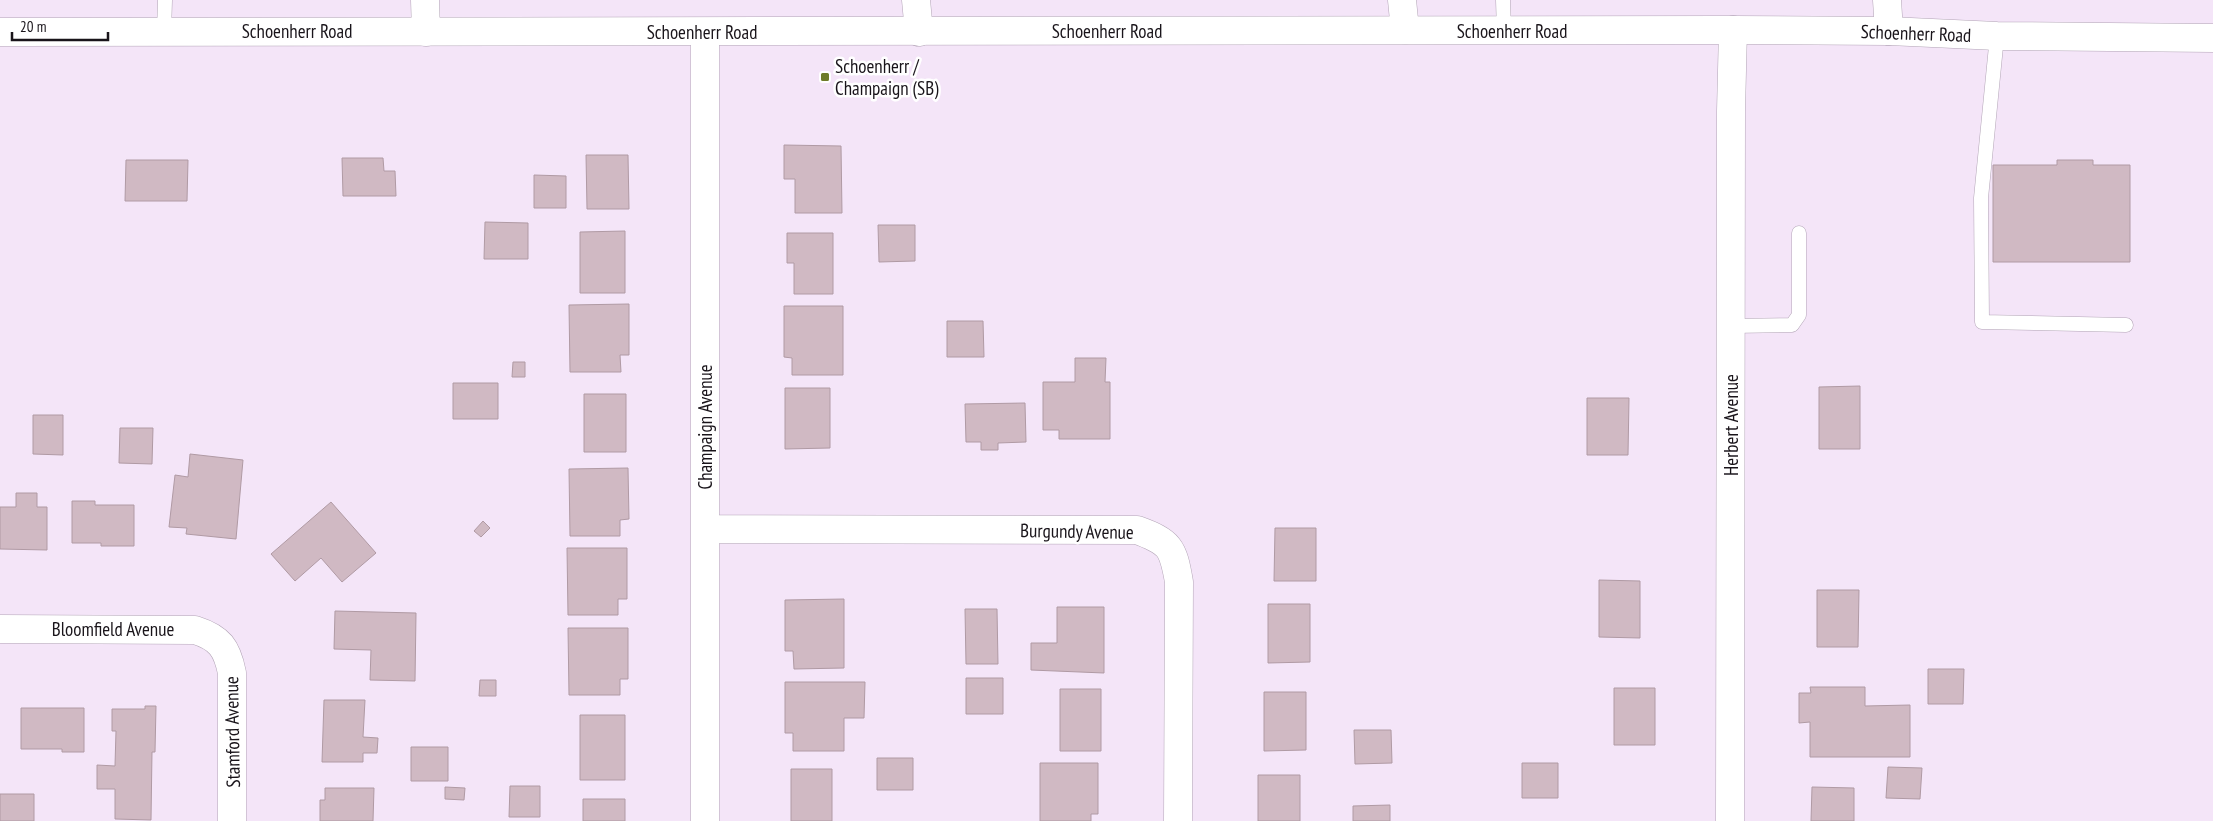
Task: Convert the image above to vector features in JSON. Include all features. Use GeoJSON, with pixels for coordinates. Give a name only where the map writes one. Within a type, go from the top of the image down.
{"type":"FeatureCollection","features":[{"type":"Feature","properties":{"kind":"street"},"geometry":{"type":"LineString","coordinates":[[425,0],[426,32]]}},
{"type":"Feature","properties":{"kind":"street"},"geometry":{"type":"LineString","coordinates":[[916,0],[919,32]]}},
{"type":"Feature","properties":{"kind":"street"},"geometry":{"type":"LineString","coordinates":[[1402,0],[1405,30]]}},
{"type":"Feature","properties":{"kind":"street"},"geometry":{"type":"LineString","coordinates":[[1887,0],[1889,31]]}},
{"type":"Feature","properties":{"kind":"street","name":"Schoenherr Road"},"geometry":{"type":"LineString","coordinates":[[0,32],[1733,30],[1889,31],[1997,36],[2213,38]]}},
{"type":"Feature","properties":{"kind":"street","name":"Herbert Avenue"},"geometry":{"type":"LineString","coordinates":[[1730,821],[1733,30]]}},
{"type":"Feature","properties":{"kind":"street","name":"Champaign Avenue"},"geometry":{"type":"LineString","coordinates":[[705,32],[705,821]]}},
{"type":"Feature","properties":{"kind":"street","name":"Burgundy Avenue"},"geometry":{"type":"LineString","coordinates":[[706,529],[1137,530],[1162,540],[1175,558],[1179,582],[1178,821]]}},
{"type":"Feature","properties":{"kind":"street","name":"Bloomfield Avenue"},"geometry":{"type":"LineString","coordinates":[[0,629],[187,630],[209,635],[222,645]]}},
{"type":"Feature","properties":{"kind":"street","name":"Stamford Avenue"},"geometry":{"type":"LineString","coordinates":[[222,645],[229,658],[232,673],[232,821]]}},
{"type":"Feature","properties":{"kind":"lane"},"geometry":{"type":"LineString","coordinates":[[164,32],[165,0]]}},
{"type":"Feature","properties":{"kind":"lane"},"geometry":{"type":"LineString","coordinates":[[1503,0],[1504,31]]}},
{"type":"Feature","properties":{"kind":"lane"},"geometry":{"type":"LineString","coordinates":[[1997,36],[1981,198],[1982,322],[2126,325]]}},
{"type":"Feature","properties":{"kind":"lane"},"geometry":{"type":"LineString","coordinates":[[1731,326],[1792,325],[1799,314],[1799,232]]}},
{"type":"Feature","properties":{"kind":"building"},"geometry":{"type":"Polygon","coordinates":[[[784,145],[841,146],[842,213],[795,213],[795,179],[784,179],[784,145]]]}},
{"type":"Feature","properties":{"kind":"building"},"geometry":{"type":"Polygon","coordinates":[[[586,155],[628,155],[629,209],[587,209],[586,155]]]}},
{"type":"Feature","properties":{"kind":"building"},"geometry":{"type":"Polygon","coordinates":[[[342,158],[383,158],[384,171],[395,171],[396,196],[343,196],[342,158]]]}},
{"type":"Feature","properties":{"kind":"building"},"geometry":{"type":"Polygon","coordinates":[[[126,160],[188,160],[187,201],[125,201],[126,160]]]}},
{"type":"Feature","properties":{"kind":"building"},"geometry":{"type":"Polygon","coordinates":[[[2057,160],[2093,160],[2093,165],[2130,165],[2130,262],[1993,262],[1993,165],[2057,165],[2057,160]]]}},
{"type":"Feature","properties":{"kind":"building"},"geometry":{"type":"Polygon","coordinates":[[[534,175],[566,176],[566,208],[534,208],[534,175]]]}},
{"type":"Feature","properties":{"kind":"building"},"geometry":{"type":"Polygon","coordinates":[[[485,222],[528,223],[528,259],[484,259],[485,222]]]}},
{"type":"Feature","properties":{"kind":"building"},"geometry":{"type":"Polygon","coordinates":[[[878,225],[915,225],[915,261],[879,262],[878,225]]]}},
{"type":"Feature","properties":{"kind":"building"},"geometry":{"type":"Polygon","coordinates":[[[625,231],[625,293],[580,293],[580,232],[625,231]]]}},
{"type":"Feature","properties":{"kind":"building"},"geometry":{"type":"Polygon","coordinates":[[[787,233],[833,233],[833,294],[794,294],[794,263],[787,263],[787,233]]]}},
{"type":"Feature","properties":{"kind":"building"},"geometry":{"type":"Polygon","coordinates":[[[629,304],[629,355],[620,355],[621,372],[570,372],[569,305],[629,304]]]}},
{"type":"Feature","properties":{"kind":"building"},"geometry":{"type":"Polygon","coordinates":[[[784,306],[843,306],[843,375],[792,375],[792,358],[784,357],[784,306]]]}},
{"type":"Feature","properties":{"kind":"building"},"geometry":{"type":"Polygon","coordinates":[[[947,321],[983,321],[984,357],[947,357],[947,321]]]}},
{"type":"Feature","properties":{"kind":"building"},"geometry":{"type":"Polygon","coordinates":[[[1075,358],[1106,358],[1105,382],[1110,382],[1110,439],[1059,439],[1059,430],[1043,430],[1043,382],[1075,382],[1075,358]]]}},
{"type":"Feature","properties":{"kind":"building"},"geometry":{"type":"Polygon","coordinates":[[[513,362],[525,362],[525,377],[512,377],[513,362]]]}},
{"type":"Feature","properties":{"kind":"building"},"geometry":{"type":"Polygon","coordinates":[[[453,383],[498,383],[498,419],[453,419],[453,383]]]}},
{"type":"Feature","properties":{"kind":"building"},"geometry":{"type":"Polygon","coordinates":[[[1860,386],[1860,449],[1819,449],[1819,387],[1860,386]]]}},
{"type":"Feature","properties":{"kind":"building"},"geometry":{"type":"Polygon","coordinates":[[[785,388],[830,388],[830,448],[785,449],[785,388]]]}},
{"type":"Feature","properties":{"kind":"building"},"geometry":{"type":"Polygon","coordinates":[[[584,394],[626,394],[626,452],[584,452],[584,394]]]}},
{"type":"Feature","properties":{"kind":"building"},"geometry":{"type":"Polygon","coordinates":[[[1587,398],[1629,398],[1628,455],[1587,455],[1587,398]]]}},
{"type":"Feature","properties":{"kind":"building"},"geometry":{"type":"Polygon","coordinates":[[[1025,403],[1026,442],[998,443],[998,450],[981,450],[981,442],[966,442],[965,404],[1025,403]]]}},
{"type":"Feature","properties":{"kind":"building"},"geometry":{"type":"Polygon","coordinates":[[[33,415],[63,415],[63,455],[33,454],[33,415]]]}},
{"type":"Feature","properties":{"kind":"building"},"geometry":{"type":"Polygon","coordinates":[[[120,428],[153,428],[152,464],[119,463],[120,428]]]}},
{"type":"Feature","properties":{"kind":"building"},"geometry":{"type":"Polygon","coordinates":[[[190,454],[243,460],[236,539],[186,534],[187,528],[169,527],[175,475],[188,477],[190,454]]]}},
{"type":"Feature","properties":{"kind":"building"},"geometry":{"type":"Polygon","coordinates":[[[628,468],[629,519],[620,520],[620,536],[570,536],[569,469],[628,468]]]}},
{"type":"Feature","properties":{"kind":"building"},"geometry":{"type":"Polygon","coordinates":[[[16,493],[37,493],[37,507],[47,507],[47,550],[0,549],[0,507],[16,507],[16,493]]]}},
{"type":"Feature","properties":{"kind":"building"},"geometry":{"type":"Polygon","coordinates":[[[72,501],[95,501],[95,505],[134,505],[134,546],[101,546],[101,543],[72,543],[72,501]]]}},
{"type":"Feature","properties":{"kind":"building"},"geometry":{"type":"Polygon","coordinates":[[[331,502],[376,553],[342,582],[321,558],[295,581],[271,554],[331,502]]]}},
{"type":"Feature","properties":{"kind":"building"},"geometry":{"type":"Polygon","coordinates":[[[483,521],[490,528],[481,537],[474,531],[483,521]]]}},
{"type":"Feature","properties":{"kind":"building"},"geometry":{"type":"Polygon","coordinates":[[[1275,528],[1316,528],[1316,581],[1274,581],[1275,528]]]}},
{"type":"Feature","properties":{"kind":"building"},"geometry":{"type":"Polygon","coordinates":[[[567,548],[627,548],[627,599],[618,599],[618,615],[568,615],[567,548]]]}},
{"type":"Feature","properties":{"kind":"building"},"geometry":{"type":"Polygon","coordinates":[[[1599,580],[1640,581],[1640,638],[1599,637],[1599,580]]]}},
{"type":"Feature","properties":{"kind":"building"},"geometry":{"type":"Polygon","coordinates":[[[1817,590],[1859,590],[1858,647],[1817,647],[1817,590]]]}},
{"type":"Feature","properties":{"kind":"building"},"geometry":{"type":"Polygon","coordinates":[[[844,599],[844,668],[794,669],[793,651],[785,651],[785,600],[844,599]]]}},
{"type":"Feature","properties":{"kind":"building"},"geometry":{"type":"Polygon","coordinates":[[[1268,604],[1310,604],[1310,662],[1268,663],[1268,604]]]}},
{"type":"Feature","properties":{"kind":"building"},"geometry":{"type":"Polygon","coordinates":[[[1057,607],[1104,607],[1104,673],[1031,670],[1031,643],[1057,643],[1057,607]]]}},
{"type":"Feature","properties":{"kind":"building"},"geometry":{"type":"Polygon","coordinates":[[[965,609],[997,609],[998,664],[966,664],[965,609]]]}},
{"type":"Feature","properties":{"kind":"building"},"geometry":{"type":"Polygon","coordinates":[[[335,611],[416,613],[415,681],[370,680],[371,650],[334,649],[335,611]]]}},
{"type":"Feature","properties":{"kind":"building"},"geometry":{"type":"Polygon","coordinates":[[[568,628],[628,628],[628,679],[620,679],[620,695],[569,695],[568,628]]]}},
{"type":"Feature","properties":{"kind":"building"},"geometry":{"type":"Polygon","coordinates":[[[1928,669],[1964,669],[1963,704],[1928,704],[1928,669]]]}},
{"type":"Feature","properties":{"kind":"building"},"geometry":{"type":"Polygon","coordinates":[[[966,678],[1003,678],[1003,714],[966,714],[966,678]]]}},
{"type":"Feature","properties":{"kind":"building"},"geometry":{"type":"Polygon","coordinates":[[[480,680],[496,680],[496,696],[479,696],[480,680]]]}},
{"type":"Feature","properties":{"kind":"building"},"geometry":{"type":"Polygon","coordinates":[[[785,682],[865,682],[864,718],[844,718],[844,751],[793,751],[793,733],[785,733],[785,682]]]}},
{"type":"Feature","properties":{"kind":"building"},"geometry":{"type":"Polygon","coordinates":[[[1810,687],[1865,687],[1865,706],[1910,705],[1910,757],[1810,757],[1810,722],[1799,723],[1799,693],[1811,693],[1810,687]]]}},
{"type":"Feature","properties":{"kind":"building"},"geometry":{"type":"Polygon","coordinates":[[[1614,688],[1655,688],[1655,745],[1614,745],[1614,688]]]}},
{"type":"Feature","properties":{"kind":"building"},"geometry":{"type":"Polygon","coordinates":[[[1060,689],[1101,689],[1101,751],[1060,751],[1060,689]]]}},
{"type":"Feature","properties":{"kind":"building"},"geometry":{"type":"Polygon","coordinates":[[[1264,692],[1306,692],[1306,750],[1264,751],[1264,692]]]}},
{"type":"Feature","properties":{"kind":"building"},"geometry":{"type":"Polygon","coordinates":[[[324,700],[365,700],[363,737],[378,738],[377,753],[363,753],[363,762],[322,762],[324,700]]]}},
{"type":"Feature","properties":{"kind":"building"},"geometry":{"type":"Polygon","coordinates":[[[145,706],[156,706],[155,752],[152,752],[151,820],[115,819],[115,789],[97,789],[97,765],[115,766],[116,731],[112,731],[112,709],[145,709],[145,706]]]}},
{"type":"Feature","properties":{"kind":"building"},"geometry":{"type":"Polygon","coordinates":[[[21,708],[84,708],[84,752],[62,752],[62,749],[21,749],[21,708]]]}},
{"type":"Feature","properties":{"kind":"building"},"geometry":{"type":"Polygon","coordinates":[[[580,715],[625,715],[625,780],[580,780],[580,715]]]}},
{"type":"Feature","properties":{"kind":"building"},"geometry":{"type":"Polygon","coordinates":[[[1354,730],[1391,730],[1392,763],[1355,764],[1354,730]]]}},
{"type":"Feature","properties":{"kind":"building"},"geometry":{"type":"Polygon","coordinates":[[[411,747],[448,747],[448,781],[411,781],[411,747]]]}},
{"type":"Feature","properties":{"kind":"building"},"geometry":{"type":"Polygon","coordinates":[[[877,758],[913,758],[913,790],[877,790],[877,758]]]}},
{"type":"Feature","properties":{"kind":"building"},"geometry":{"type":"Polygon","coordinates":[[[1040,763],[1098,763],[1098,814],[1091,814],[1091,821],[1040,821],[1040,763]]]}},
{"type":"Feature","properties":{"kind":"building"},"geometry":{"type":"Polygon","coordinates":[[[1522,763],[1558,763],[1558,798],[1522,798],[1522,763]]]}},
{"type":"Feature","properties":{"kind":"building"},"geometry":{"type":"Polygon","coordinates":[[[1888,767],[1922,768],[1920,799],[1886,798],[1888,767]]]}},
{"type":"Feature","properties":{"kind":"building"},"geometry":{"type":"Polygon","coordinates":[[[791,769],[832,769],[832,821],[791,821],[791,769]]]}},
{"type":"Feature","properties":{"kind":"building"},"geometry":{"type":"Polygon","coordinates":[[[1258,775],[1300,775],[1300,821],[1258,821],[1258,775]]]}},
{"type":"Feature","properties":{"kind":"building"},"geometry":{"type":"Polygon","coordinates":[[[510,786],[540,786],[540,817],[509,817],[510,786]]]}},
{"type":"Feature","properties":{"kind":"building"},"geometry":{"type":"Polygon","coordinates":[[[445,787],[465,788],[464,800],[445,799],[445,787]]]}},
{"type":"Feature","properties":{"kind":"building"},"geometry":{"type":"Polygon","coordinates":[[[1812,787],[1854,788],[1854,821],[1811,821],[1812,787]]]}},
{"type":"Feature","properties":{"kind":"building"},"geometry":{"type":"Polygon","coordinates":[[[325,788],[374,788],[373,821],[320,821],[320,800],[325,800],[325,788]]]}},
{"type":"Feature","properties":{"kind":"building"},"geometry":{"type":"Polygon","coordinates":[[[0,794],[34,794],[34,821],[0,821],[0,794]]]}},
{"type":"Feature","properties":{"kind":"building"},"geometry":{"type":"Polygon","coordinates":[[[583,799],[625,799],[625,821],[583,821],[583,799]]]}},
{"type":"Feature","properties":{"kind":"building"},"geometry":{"type":"Polygon","coordinates":[[[1390,805],[1390,821],[1353,821],[1353,806],[1390,805]]]}},
{"type":"Feature","properties":{"kind":"place","name":"Schoenherr / Champaign (SB)"},"geometry":{"type":"Point","coordinates":[825,77]}}]}
